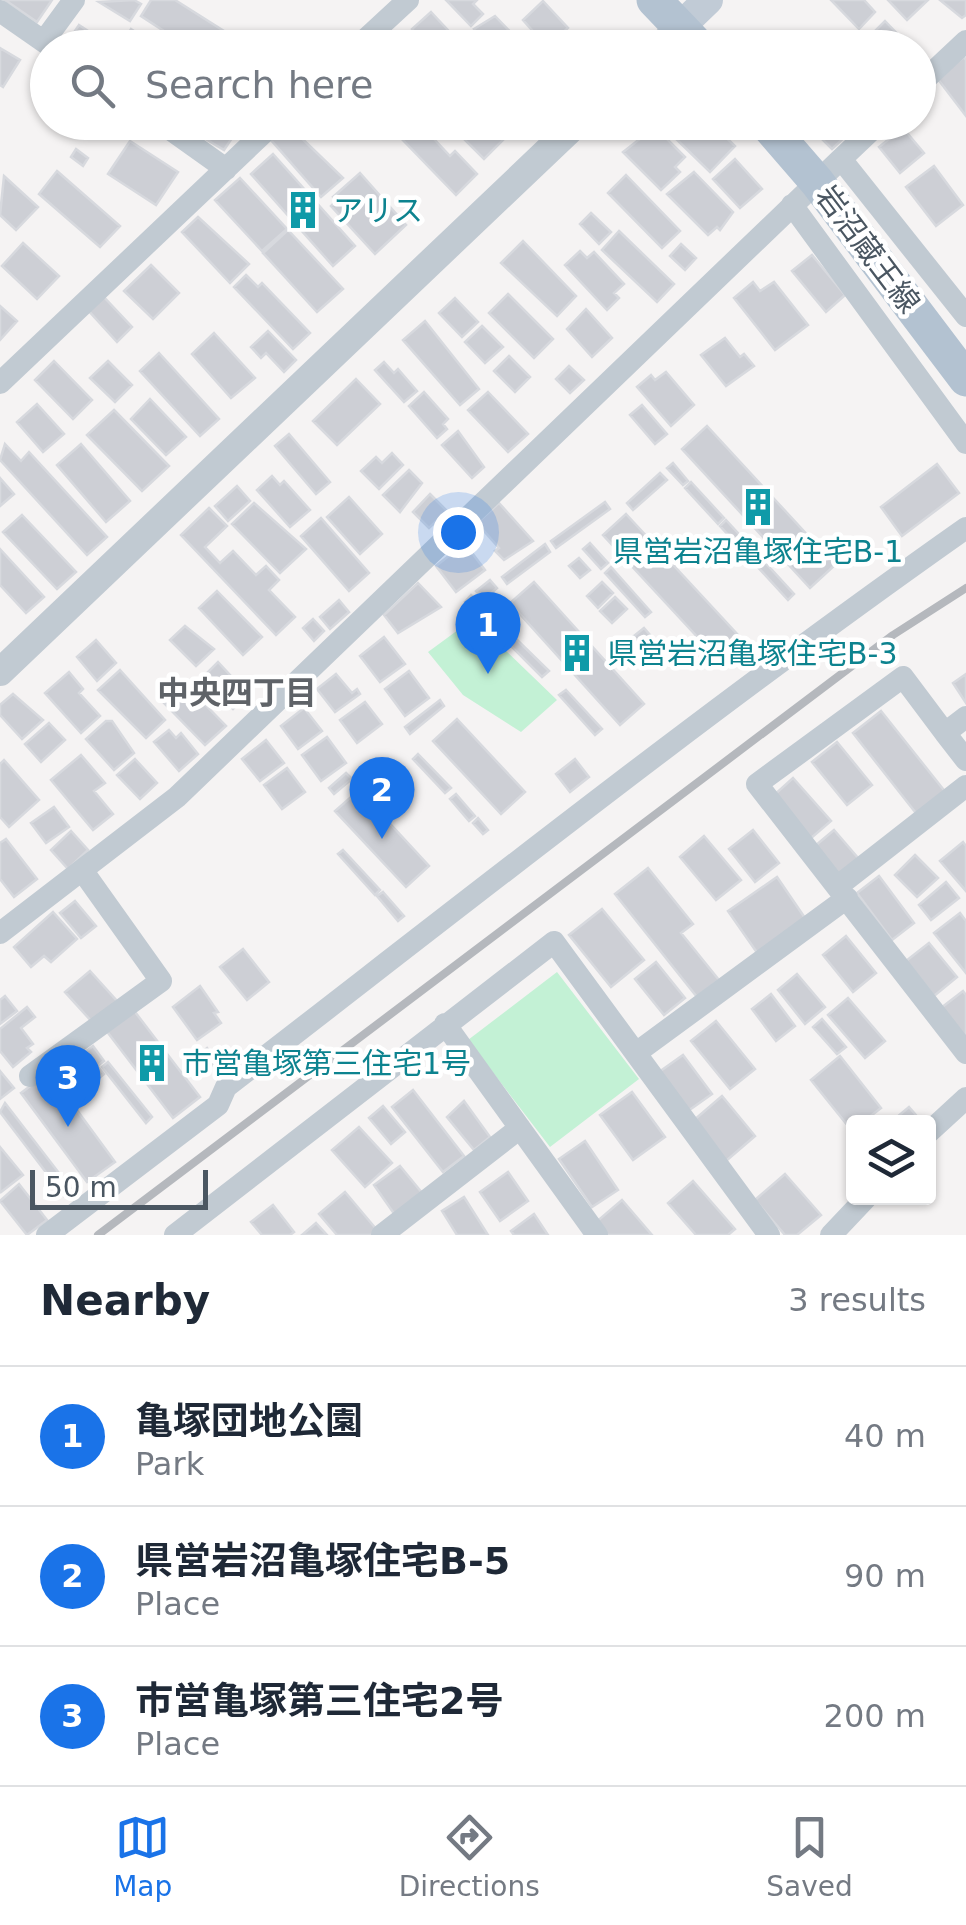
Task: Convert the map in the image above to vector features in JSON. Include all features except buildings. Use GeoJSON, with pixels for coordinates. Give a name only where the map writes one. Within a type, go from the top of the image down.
{"type":"FeatureCollection","features":[{"type":"Feature","properties":{"kind":"main road"},"geometry":{"type":"LineString","coordinates":[[654,0],[673,30]]}},
{"type":"Feature","properties":{"kind":"main road"},"geometry":{"type":"LineString","coordinates":[[686,30],[708,0]]}},
{"type":"Feature","properties":{"kind":"main road","name":"岩沼蔵王線"},"geometry":{"type":"LineString","coordinates":[[781,140],[955,365]]}},
{"type":"Feature","properties":{"kind":"street"},"geometry":{"type":"LineString","coordinates":[[56,30],[74,0]]}},
{"type":"Feature","properties":{"kind":"street"},"geometry":{"type":"LineString","coordinates":[[376,30],[408,0]]}},
{"type":"Feature","properties":{"kind":"street"},"geometry":{"type":"LineString","coordinates":[[0,12],[30,32]]}},
{"type":"Feature","properties":{"kind":"street"},"geometry":{"type":"LineString","coordinates":[[936,69],[966,41]]}},
{"type":"Feature","properties":{"kind":"street"},"geometry":{"type":"LineString","coordinates":[[185,140],[226,169]]}},
{"type":"Feature","properties":{"kind":"street"},"geometry":{"type":"LineString","coordinates":[[0,383],[256,140]]}},
{"type":"Feature","properties":{"kind":"street"},"geometry":{"type":"LineString","coordinates":[[0,672],[559,140]]}},
{"type":"Feature","properties":{"kind":"street"},"geometry":{"type":"LineString","coordinates":[[0,933],[176,797],[861,140]]}},
{"type":"Feature","properties":{"kind":"street"},"geometry":{"type":"LineString","coordinates":[[817,182],[966,316]]}},
{"type":"Feature","properties":{"kind":"street"},"geometry":{"type":"LineString","coordinates":[[817,182],[966,442]]}},
{"type":"Feature","properties":{"kind":"street"},"geometry":{"type":"LineString","coordinates":[[47,1235],[218,1104],[226,1087],[457,909],[866,598],[966,528]]}},
{"type":"Feature","properties":{"kind":"street"},"geometry":{"type":"LineString","coordinates":[[966,760],[904,676],[758,784],[966,1053]]}},
{"type":"Feature","properties":{"kind":"street"},"geometry":{"type":"LineString","coordinates":[[945,732],[966,717]]}},
{"type":"Feature","properties":{"kind":"street"},"geometry":{"type":"LineString","coordinates":[[636,1053],[842,892],[966,786]]}},
{"type":"Feature","properties":{"kind":"street"},"geometry":{"type":"LineString","coordinates":[[30,1076],[160,981],[82,870]]}},
{"type":"Feature","properties":{"kind":"street"},"geometry":{"type":"LineString","coordinates":[[175,1235],[554,942],[769,1235]]}},
{"type":"Feature","properties":{"kind":"street"},"geometry":{"type":"LineString","coordinates":[[445,1024],[520,1128],[586,1231]]}},
{"type":"Feature","properties":{"kind":"street"},"geometry":{"type":"LineString","coordinates":[[936,1125],[966,1098]]}},
{"type":"Feature","properties":{"kind":"street"},"geometry":{"type":"LineString","coordinates":[[382,1235],[520,1128]]}},
{"type":"Feature","properties":{"kind":"street"},"geometry":{"type":"LineString","coordinates":[[830,1235],[859,1205]]}},
{"type":"Feature","properties":{"kind":"green space"},"geometry":{"type":"Polygon","coordinates":[[[473,619],[557,700],[521,732],[463,695],[428,652],[473,619]]]}},
{"type":"Feature","properties":{"kind":"green space"},"geometry":{"type":"Polygon","coordinates":[[[557,972],[639,1079],[550,1147],[468,1040],[557,972]]]}},
{"type":"Feature","properties":{"kind":"railway"},"geometry":{"type":"LineString","coordinates":[[98,1235],[893,635],[966,588]]}},
{"type":"Feature","properties":{"kind":"place","name":"アリス"},"geometry":{"type":"Point","coordinates":[303,210]}},
{"type":"Feature","properties":{"kind":"place","name":"県営岩沼亀塚住宅B-1"},"geometry":{"type":"Point","coordinates":[758,507]}},
{"type":"Feature","properties":{"kind":"place","name":"県営岩沼亀塚住宅B-3"},"geometry":{"type":"Point","coordinates":[577,653]}},
{"type":"Feature","properties":{"kind":"place","name":"亀塚団地公園"},"geometry":{"type":"Point","coordinates":[488,674]}},
{"type":"Feature","properties":{"kind":"place","name":"県営岩沼亀塚住宅B-5"},"geometry":{"type":"Point","coordinates":[382,839]}},
{"type":"Feature","properties":{"kind":"place","name":"市営亀塚第三住宅1号"},"geometry":{"type":"Point","coordinates":[152,1063]}},
{"type":"Feature","properties":{"kind":"place","name":"市営亀塚第三住宅2号"},"geometry":{"type":"Point","coordinates":[68,1127]}},
{"type":"Feature","properties":{"kind":"district","name":"中央四丁目"},"geometry":{"type":"Point","coordinates":[237,693]}}]}
